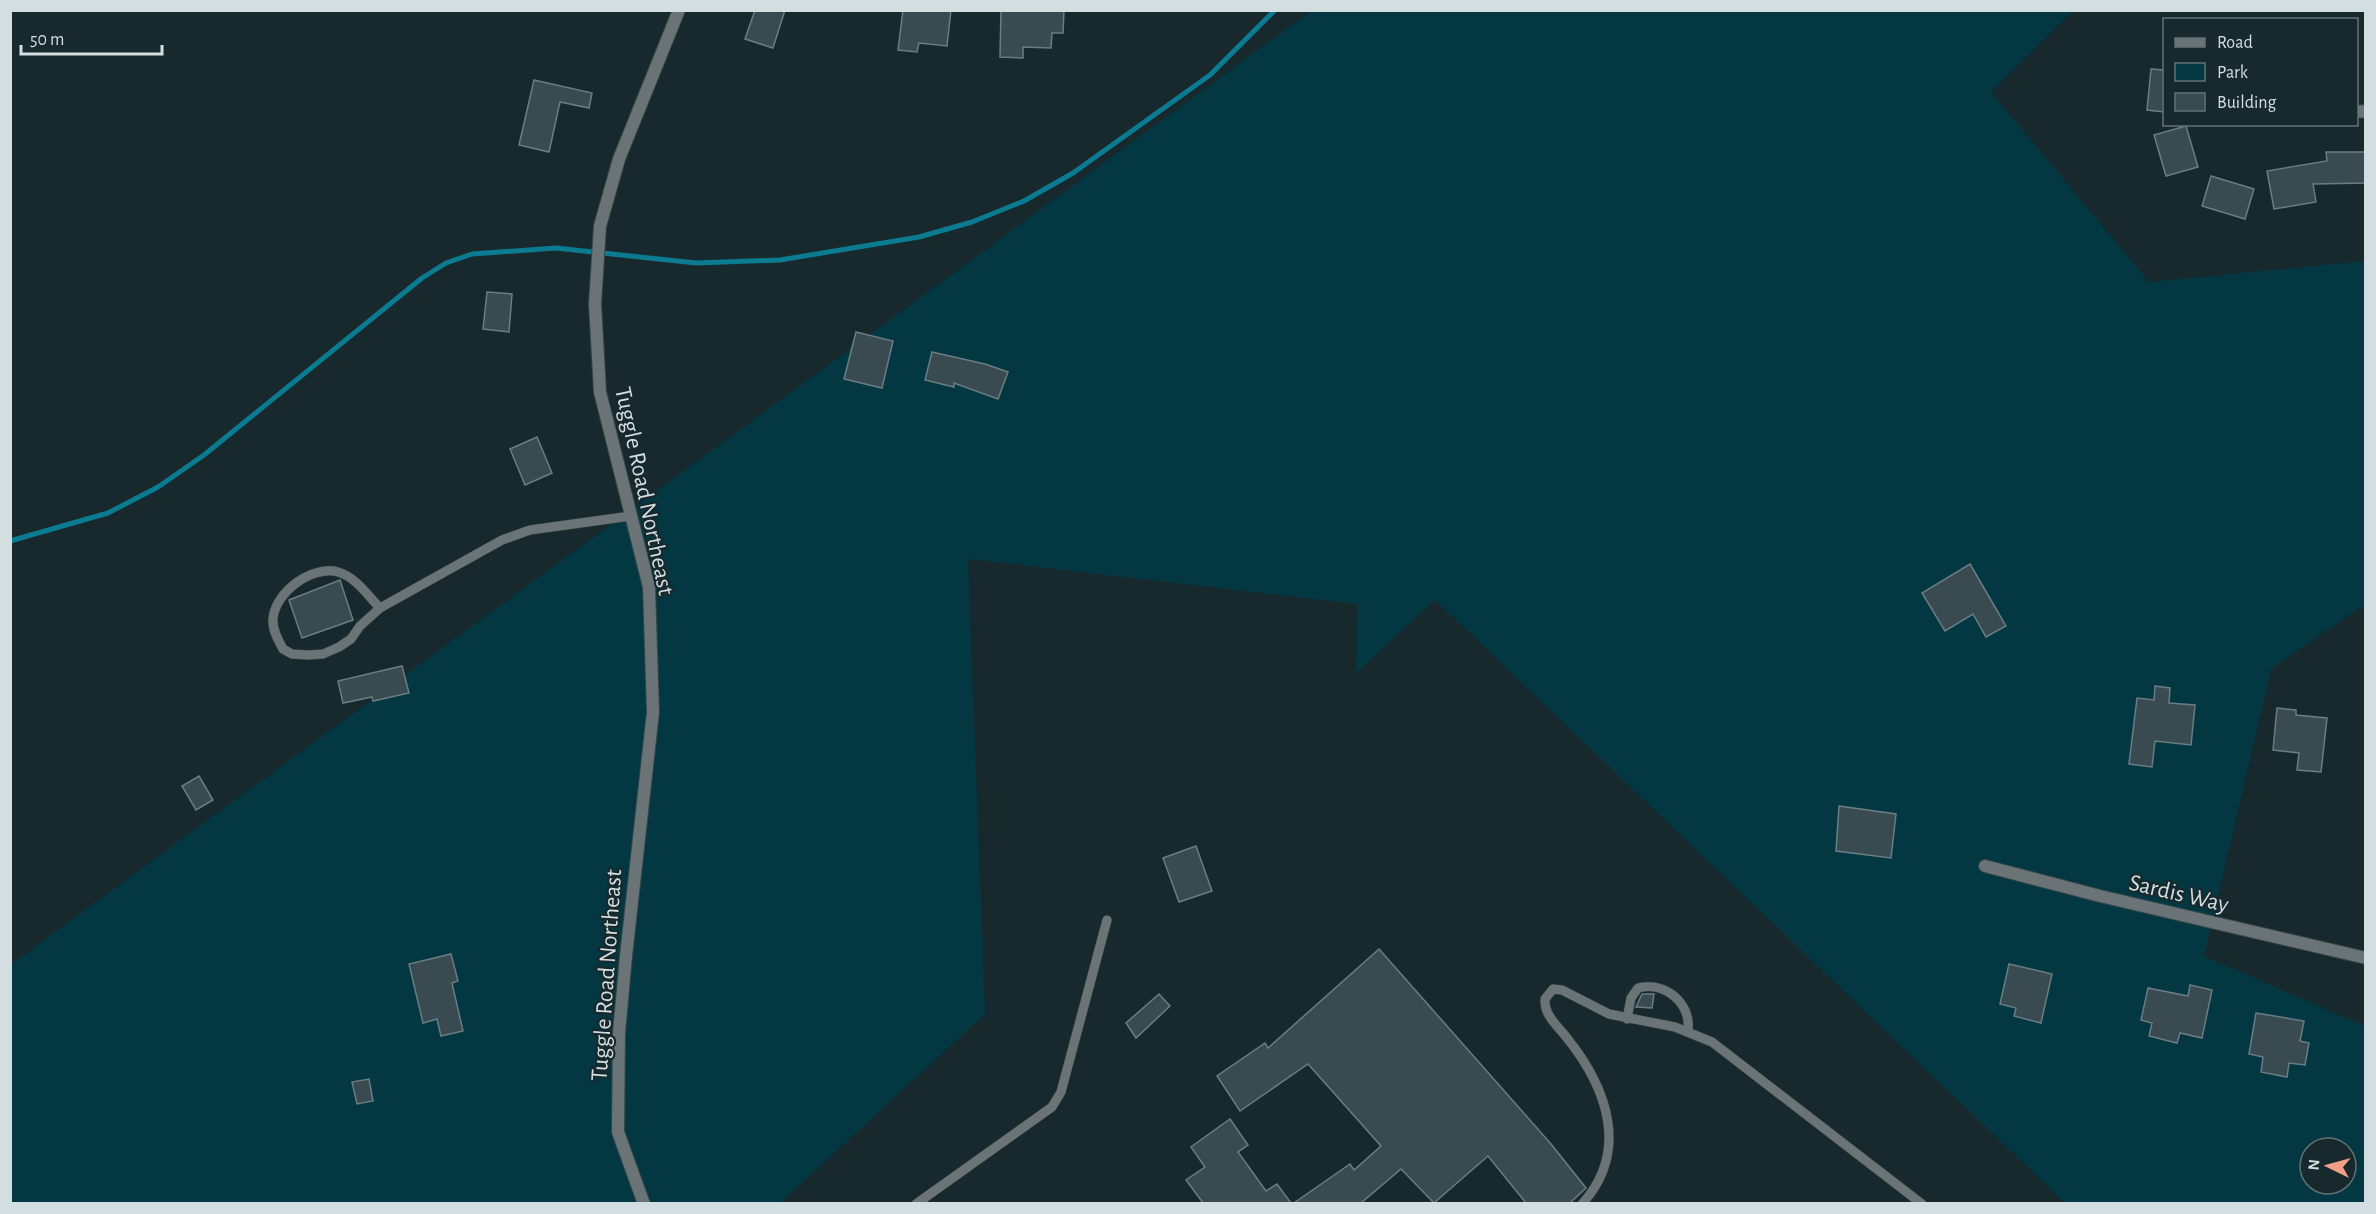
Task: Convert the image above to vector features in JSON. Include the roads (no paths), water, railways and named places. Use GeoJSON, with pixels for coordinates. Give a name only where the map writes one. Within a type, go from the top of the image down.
{"type":"FeatureCollection","features":[{"type":"Feature","properties":{"kind":"street","name":"Tuggle Road Northeast"},"geometry":{"type":"LineString","coordinates":[[644,1203],[618,1132],[620,1033],[626,956],[653,712],[649,587],[600,392],[595,304],[600,226],[619,159],[679,10]]}},
{"type":"Feature","properties":{"kind":"street","name":"Sardis Way"},"geometry":{"type":"LineString","coordinates":[[1984,866],[2100,896],[2366,958]]}},
{"type":"Feature","properties":{"kind":"lane"},"geometry":{"type":"LineString","coordinates":[[380,608],[351,578],[327,570],[312,575],[284,594],[275,606],[273,621],[283,649],[292,654],[323,654],[351,639],[360,626],[380,608],[502,540],[531,530],[631,516]]}},
{"type":"Feature","properties":{"kind":"lane"},"geometry":{"type":"LineString","coordinates":[[916,1203],[1052,1107],[1061,1092],[1107,920]]}},
{"type":"Feature","properties":{"kind":"lane"},"geometry":{"type":"LineString","coordinates":[[1627,1019],[1632,998],[1638,988],[1659,988],[1675,996],[1682,1005],[1687,1014],[1688,1030]]}},
{"type":"Feature","properties":{"kind":"lane"},"geometry":{"type":"LineString","coordinates":[[1582,1203],[1597,1184],[1608,1159],[1609,1126],[1599,1092],[1577,1052],[1550,1016],[1545,999],[1550,991],[1562,990],[1603,1012],[1627,1019],[1688,1030],[1712,1042],[1923,1203]]}},
{"type":"Feature","properties":{"kind":"waterway"},"geometry":{"type":"LineString","coordinates":[[10,541],[108,513],[158,487],[204,455],[422,278],[446,263],[472,254],[556,248],[696,263],[780,260],[919,237],[972,222],[1024,201],[1073,173],[1210,75],[1275,10]]}}]}
